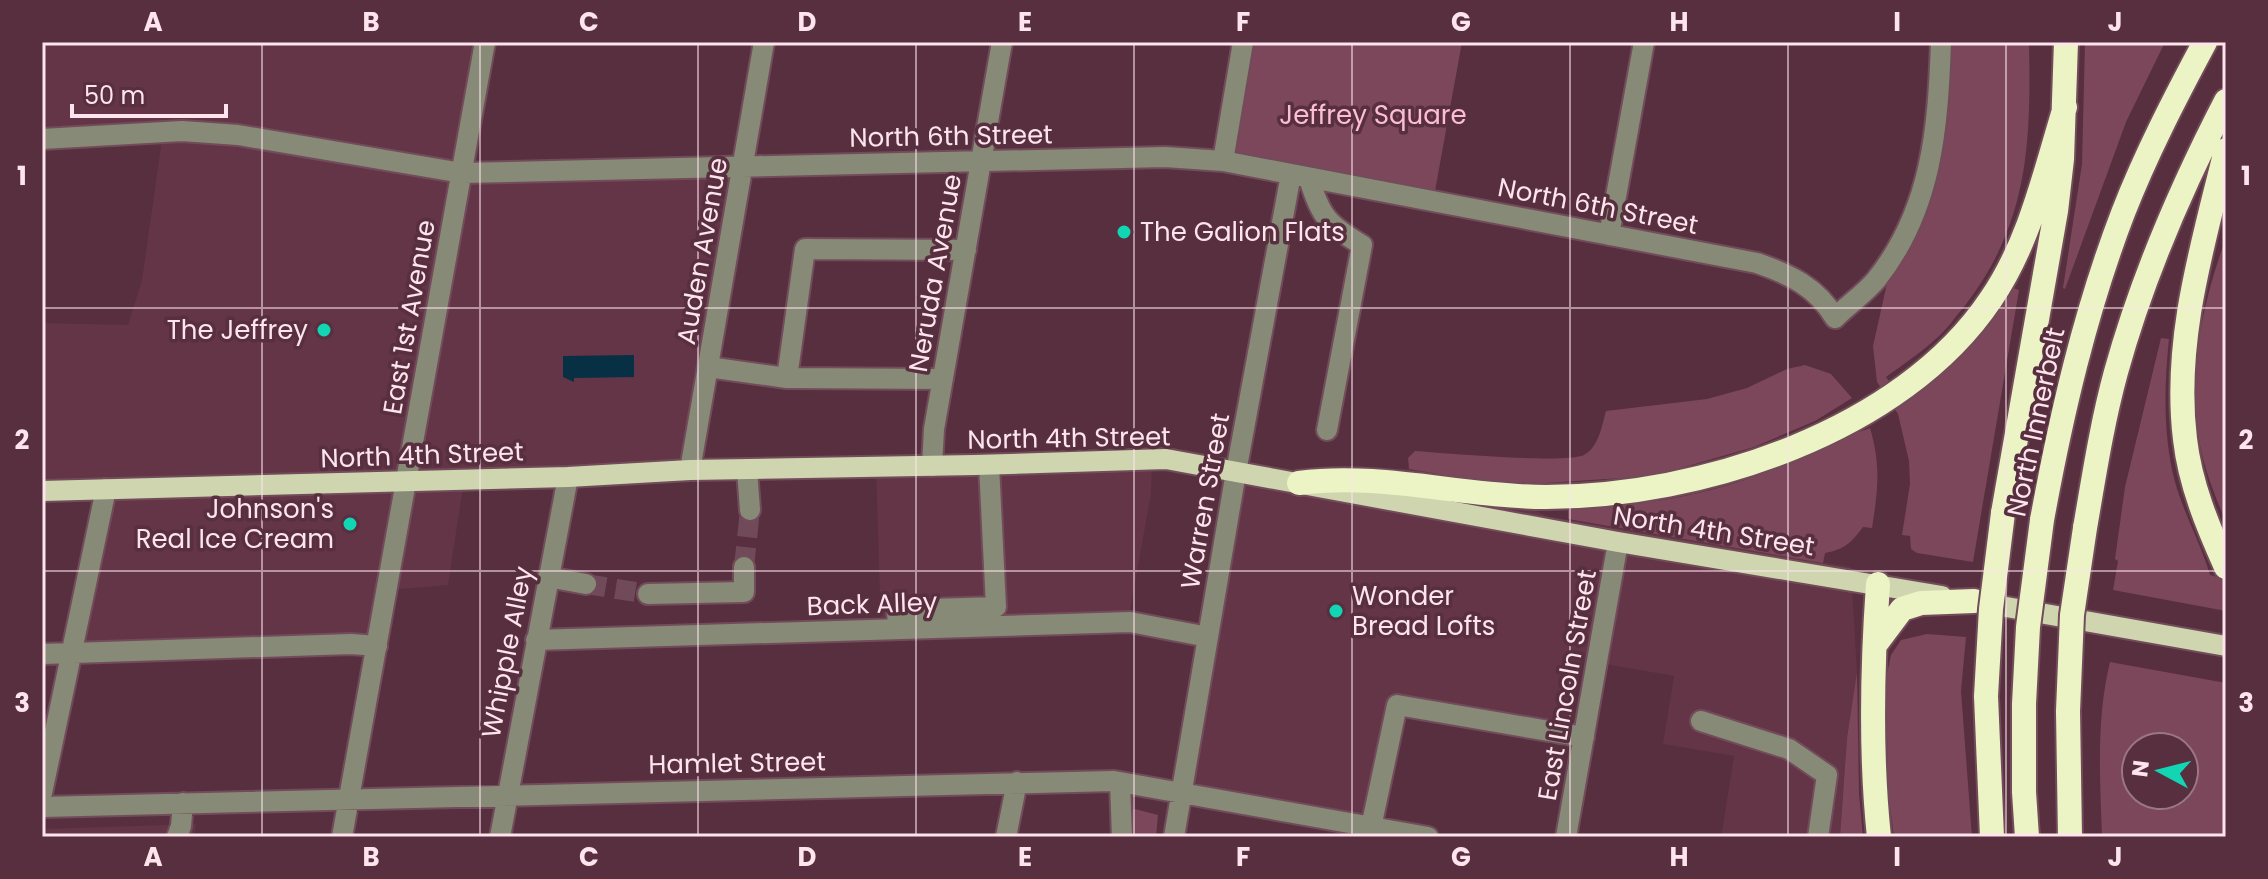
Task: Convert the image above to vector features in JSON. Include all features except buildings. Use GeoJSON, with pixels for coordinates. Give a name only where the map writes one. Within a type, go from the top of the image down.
{"type":"FeatureCollection","features":[{"type":"Feature","properties":{"kind":"highway"},"geometry":{"type":"LineString","coordinates":[[1299,483],[1348,479],[1460,493],[1525,497],[1614,494],[1659,488],[1703,478],[1774,455],[1819,437],[1874,406],[1929,368],[1965,333],[1991,299],[2014,259],[2035,207],[2065,107],[2066,42]]}},
{"type":"Feature","properties":{"kind":"highway","name":"North Innerbelt"},"geometry":{"type":"LineString","coordinates":[[2027,837],[2024,704],[2028,627],[2042,520],[2057,440],[2086,324],[2123,214],[2164,119],[2205,42]]}},
{"type":"Feature","properties":{"kind":"highway"},"geometry":{"type":"LineString","coordinates":[[2070,837],[2068,711],[2072,615],[2085,528],[2116,373],[2150,268],[2189,172],[2226,101]]}},
{"type":"Feature","properties":{"kind":"highway","name":"North Innerbelt"},"geometry":{"type":"LineString","coordinates":[[1992,837],[1986,696],[1991,609],[2003,513],[2056,211],[2065,107]]}},
{"type":"Feature","properties":{"kind":"highway"},"geometry":{"type":"LineString","coordinates":[[2223,561],[2200,503],[2185,441],[2182,386],[2195,281],[2226,150]]}},
{"type":"Feature","properties":{"kind":"highway"},"geometry":{"type":"LineString","coordinates":[[1878,584],[1874,647],[1874,785],[1879,837]]}},
{"type":"Feature","properties":{"kind":"highway"},"geometry":{"type":"LineString","coordinates":[[1874,647],[1902,609],[1921,603],[1974,601]]}},
{"type":"Feature","properties":{"kind":"main road","name":"North 4th Street"},"geometry":{"type":"LineString","coordinates":[[42,491],[568,477],[690,470],[1166,459],[1618,542],[1878,584],[2226,646]]}},
{"type":"Feature","properties":{"kind":"street","name":"East 1st Avenue"},"geometry":{"type":"LineString","coordinates":[[342,837],[485,42]]}},
{"type":"Feature","properties":{"kind":"street","name":"Auden Avenue"},"geometry":{"type":"LineString","coordinates":[[690,470],[764,42]]}},
{"type":"Feature","properties":{"kind":"street","name":"Neruda Avenue"},"geometry":{"type":"LineString","coordinates":[[932,466],[934,429],[1002,42]]}},
{"type":"Feature","properties":{"kind":"street"},"geometry":{"type":"LineString","coordinates":[[1223,161],[1243,42]]}},
{"type":"Feature","properties":{"kind":"street"},"geometry":{"type":"LineString","coordinates":[[1609,235],[1644,42]]}},
{"type":"Feature","properties":{"kind":"street","name":"North 6th Street"},"geometry":{"type":"LineString","coordinates":[[42,139],[182,131],[238,135],[462,173],[1165,157],[1223,161],[1757,263],[1788,274],[1806,285],[1835,318],[1874,282],[1900,244],[1915,213],[1930,166],[1937,118],[1941,42]]}},
{"type":"Feature","properties":{"kind":"street"},"geometry":{"type":"LineString","coordinates":[[1300,176],[1333,228],[1362,245],[1327,430]]}},
{"type":"Feature","properties":{"kind":"street","name":"Warren Street"},"geometry":{"type":"LineString","coordinates":[[1174,837],[1236,472],[1300,176]]}},
{"type":"Feature","properties":{"kind":"street"},"geometry":{"type":"LineString","coordinates":[[787,378],[805,249],[966,250]]}},
{"type":"Feature","properties":{"kind":"street"},"geometry":{"type":"LineString","coordinates":[[708,367],[787,378],[943,379]]}},
{"type":"Feature","properties":{"kind":"street"},"geometry":{"type":"LineString","coordinates":[[898,629],[897,610],[996,607],[989,465]]}},
{"type":"Feature","properties":{"kind":"street"},"geometry":{"type":"LineString","coordinates":[[747,469],[750,510]]}},
{"type":"Feature","properties":{"kind":"street","name":"Whipple Alley"},"geometry":{"type":"LineString","coordinates":[[500,837],[568,477]]}},
{"type":"Feature","properties":{"kind":"street"},"geometry":{"type":"LineString","coordinates":[[42,793],[106,489]]}},
{"type":"Feature","properties":{"kind":"street","name":"East Lincoln Street"},"geometry":{"type":"LineString","coordinates":[[1566,837],[1618,542]]}},
{"type":"Feature","properties":{"kind":"street"},"geometry":{"type":"LineString","coordinates":[[648,594],[744,592],[744,567]]}},
{"type":"Feature","properties":{"kind":"street"},"geometry":{"type":"LineString","coordinates":[[548,577],[586,584]]}},
{"type":"Feature","properties":{"kind":"street","name":"Back Alley"},"geometry":{"type":"LineString","coordinates":[[536,640],[1130,622],[1208,637]]}},
{"type":"Feature","properties":{"kind":"street"},"geometry":{"type":"LineString","coordinates":[[42,654],[351,644],[377,646]]}},
{"type":"Feature","properties":{"kind":"street"},"geometry":{"type":"LineString","coordinates":[[1370,832],[1397,705],[1584,737]]}},
{"type":"Feature","properties":{"kind":"street"},"geometry":{"type":"LineString","coordinates":[[1701,721],[1789,749],[1827,775],[1818,837]]}},
{"type":"Feature","properties":{"kind":"street"},"geometry":{"type":"LineString","coordinates":[[1006,837],[1017,782]]}},
{"type":"Feature","properties":{"kind":"street"},"geometry":{"type":"LineString","coordinates":[[1120,782],[1122,837]]}},
{"type":"Feature","properties":{"kind":"street","name":"Hamlet Street"},"geometry":{"type":"LineString","coordinates":[[42,807],[1120,782],[1370,832],[1428,837]]}},
{"type":"Feature","properties":{"kind":"street"},"geometry":{"type":"LineString","coordinates":[[177,837],[183,803]]}},
{"type":"Feature","properties":{"kind":"shaded area"},"geometry":{"type":"Polygon","coordinates":[[[42,42],[486,42],[375,644],[71,657],[107,491],[42,492],[42,323],[128,325],[142,280],[164,125],[42,135],[42,42]]]}},
{"type":"Feature","properties":{"kind":"shaded area"},"geometry":{"type":"Polygon","coordinates":[[[740,170],[686,474],[464,481],[448,585],[389,590],[465,177],[740,170]]]}},
{"type":"Feature","properties":{"kind":"shaded area"},"geometry":{"type":"Polygon","coordinates":[[[1152,460],[1151,494],[1128,622],[881,633],[876,467],[1152,460]]]}},
{"type":"Feature","properties":{"kind":"shaded area"},"geometry":{"type":"Polygon","coordinates":[[[1409,469],[1484,482],[1546,516],[1851,567],[1857,672],[1847,738],[1840,837],[1721,837],[1734,756],[1663,744],[1674,676],[1582,660],[1570,727],[1390,698],[1364,825],[1182,790],[1236,472],[1409,469]]]}},
{"type":"Feature","properties":{"kind":"shaded area"},"geometry":{"type":"Polygon","coordinates":[[[196,824],[194,837],[42,837],[42,829],[196,824]]]}},
{"type":"Feature","properties":{"kind":"green space","name":"Jeffrey Square"},"geometry":{"type":"Polygon","coordinates":[[[1243,42],[1462,42],[1433,202],[1223,161],[1243,42]]]}},
{"type":"Feature","properties":{"kind":"green space"},"geometry":{"type":"Polygon","coordinates":[[[1943,42],[2029,42],[2029,115],[2022,182],[2001,245],[1985,277],[1945,330],[1886,377],[1905,403],[1965,351],[2013,288],[2019,290],[1973,562],[1917,553],[1911,549],[1910,536],[1902,535],[1910,484],[1909,461],[1898,414],[1877,382],[1873,346],[1890,270],[1908,238],[1943,42]]]}},
{"type":"Feature","properties":{"kind":"green space"},"geometry":{"type":"Polygon","coordinates":[[[2085,42],[2165,42],[2126,122],[2065,289],[2082,164],[2085,42]]]}},
{"type":"Feature","properties":{"kind":"green space"},"geometry":{"type":"Polygon","coordinates":[[[2226,238],[2226,522],[2202,456],[2195,409],[2195,384],[2205,309],[2226,238]]]}},
{"type":"Feature","properties":{"kind":"green space"},"geometry":{"type":"Polygon","coordinates":[[[2161,338],[2169,339],[2166,411],[2168,447],[2175,482],[2210,575],[2226,579],[2226,611],[2113,590],[2125,487],[2161,338]]]}},
{"type":"Feature","properties":{"kind":"green space"},"geometry":{"type":"Polygon","coordinates":[[[1805,365],[1831,374],[1852,398],[1815,421],[1754,447],[1653,476],[1545,483],[1484,482],[1409,469],[1408,458],[1415,451],[1530,458],[1584,455],[1596,441],[1606,411],[1707,399],[1747,388],[1787,369],[1805,365]]]}},
{"type":"Feature","properties":{"kind":"green space"},"geometry":{"type":"Polygon","coordinates":[[[1870,428],[1877,478],[1872,528],[1863,527],[1847,544],[1825,553],[1823,563],[1568,519],[1568,509],[1663,500],[1733,484],[1870,428]]]}},
{"type":"Feature","properties":{"kind":"green space"},"geometry":{"type":"Polygon","coordinates":[[[1927,634],[1966,637],[1961,691],[1972,837],[1894,837],[1888,791],[1886,679],[1891,655],[1901,640],[1927,634]]]}},
{"type":"Feature","properties":{"kind":"green space"},"geometry":{"type":"Polygon","coordinates":[[[2110,662],[2226,683],[2226,837],[2102,837],[2100,749],[2110,662]]]}},
{"type":"Feature","properties":{"kind":"green space"},"geometry":{"type":"Polygon","coordinates":[[[1857,672],[1859,794],[1863,837],[1840,837],[1847,738],[1857,672]]]}},
{"type":"Feature","properties":{"kind":"green space"},"geometry":{"type":"Polygon","coordinates":[[[1135,809],[1158,815],[1156,837],[1129,837],[1131,811],[1135,809]]]}},
{"type":"Feature","properties":{"kind":"water"},"geometry":{"type":"Polygon","coordinates":[[[634,355],[634,377],[574,378],[574,382],[563,377],[563,356],[634,355]]]}},
{"type":"Feature","properties":{"kind":"tunnel"},"geometry":{"type":"LineString","coordinates":[[744,567],[750,510]]}},
{"type":"Feature","properties":{"kind":"tunnel"},"geometry":{"type":"LineString","coordinates":[[586,584],[648,594]]}},
{"type":"Feature","properties":{"kind":"place","name":"The Galion Flats"},"geometry":{"type":"Point","coordinates":[1124,232]}},
{"type":"Feature","properties":{"kind":"place","name":"The Jeffrey"},"geometry":{"type":"Point","coordinates":[324,330]}},
{"type":"Feature","properties":{"kind":"place","name":"Johnson's Real Ice Cream"},"geometry":{"type":"Point","coordinates":[350,524]}},
{"type":"Feature","properties":{"kind":"place","name":"Wonder Bread Lofts"},"geometry":{"type":"Point","coordinates":[1336,611]}}]}
